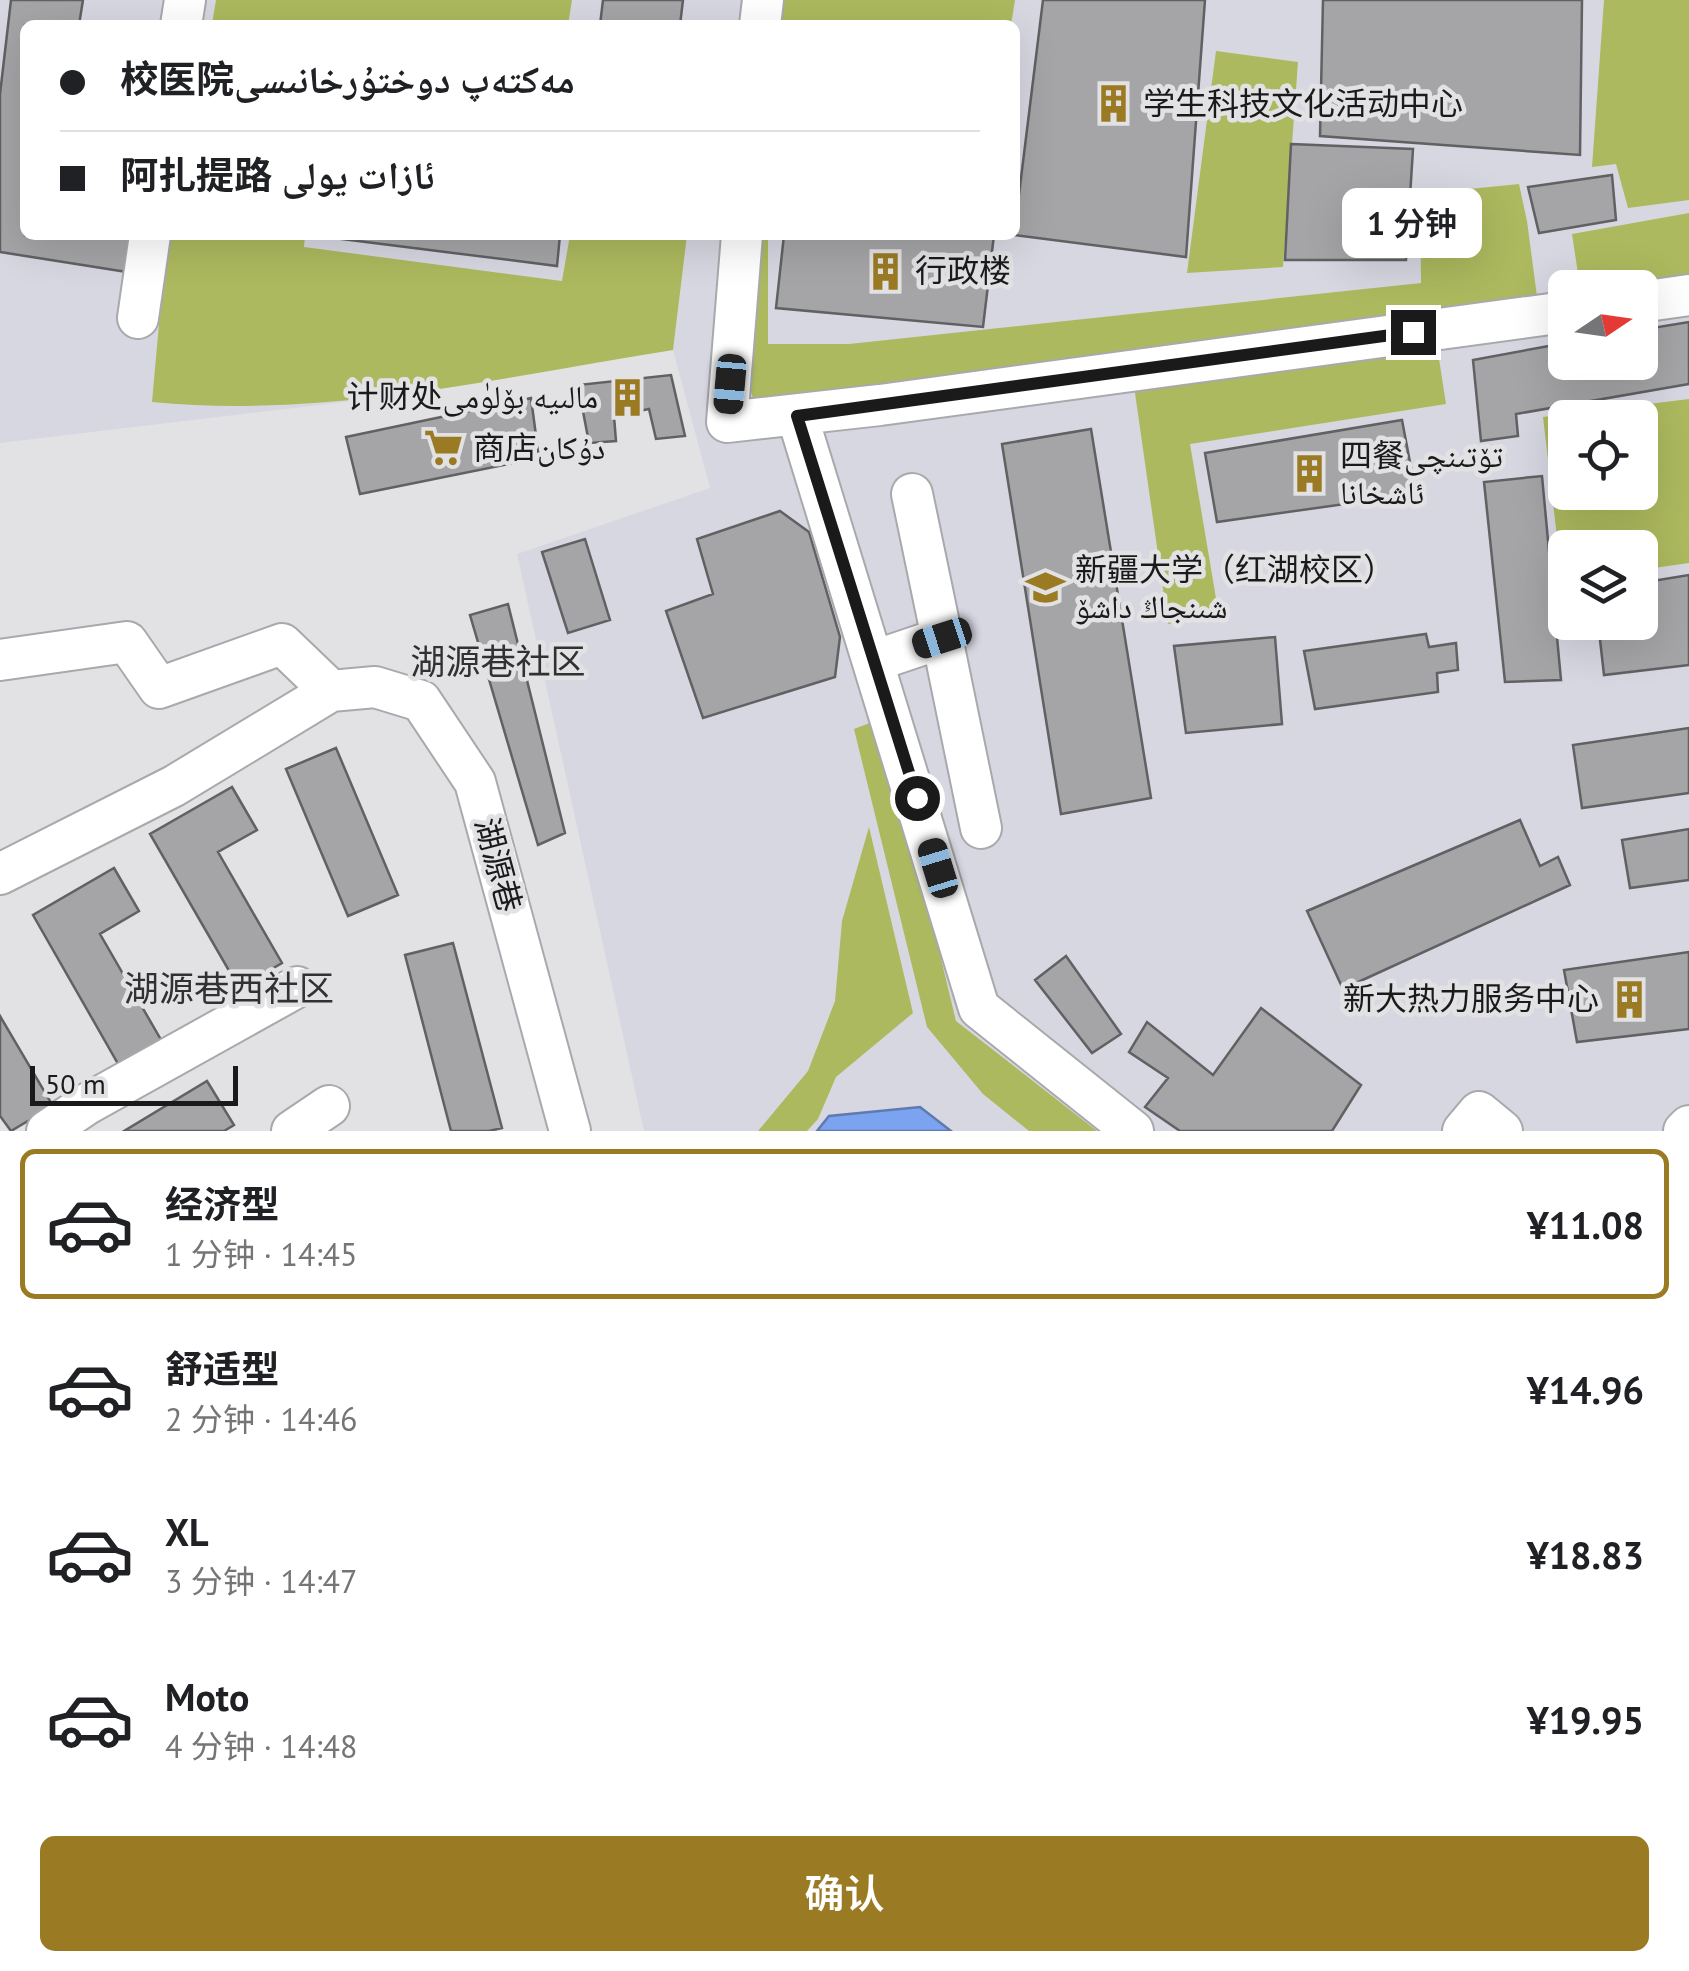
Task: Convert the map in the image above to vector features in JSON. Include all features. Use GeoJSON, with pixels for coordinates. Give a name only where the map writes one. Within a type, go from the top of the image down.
{"type":"FeatureCollection","features":[{"type":"Feature","properties":{"kind":"street"},"geometry":{"type":"LineString","coordinates":[[138,318],[149,240]]}},
{"type":"Feature","properties":{"kind":"street"},"geometry":{"type":"LineString","coordinates":[[742,240],[727,422],[797,416],[1548,314]]}},
{"type":"Feature","properties":{"kind":"street"},"geometry":{"type":"LineString","coordinates":[[1658,299],[1689,295]]}},
{"type":"Feature","properties":{"kind":"street"},"geometry":{"type":"LineString","coordinates":[[797,416],[979,1008],[1133,1131]]}},
{"type":"Feature","properties":{"kind":"street"},"geometry":{"type":"LineString","coordinates":[[912,494],[982,828]]}},
{"type":"Feature","properties":{"kind":"street"},"geometry":{"type":"LineString","coordinates":[[874,661],[942,638]]}},
{"type":"Feature","properties":{"kind":"street"},"geometry":{"type":"LineString","coordinates":[[0,660],[127,642],[159,688],[282,644],[330,691],[174,786],[0,874]]}},
{"type":"Feature","properties":{"kind":"street","name":"湖源巷"},"geometry":{"type":"LineString","coordinates":[[330,691],[376,686],[421,702],[475,782],[570,1131]]}},
{"type":"Feature","properties":{"kind":"street"},"geometry":{"type":"LineString","coordinates":[[47,1131],[87,1104],[297,988]]}},
{"type":"Feature","properties":{"kind":"street"},"geometry":{"type":"LineString","coordinates":[[292,1131],[329,1106]]}},
{"type":"Feature","properties":{"kind":"street"},"geometry":{"type":"LineString","coordinates":[[1464,1131],[1478,1112],[1502,1131]]}},
{"type":"Feature","properties":{"kind":"shaded area","name":"新疆大学（红湖校区） شىنجاڭ داشۆ"},"geometry":{"type":"Polygon","coordinates":[[[0,0],[1689,0],[1689,1131],[644,1131],[517,554],[710,488],[673,350],[345,402],[0,443],[0,0]]]}},
{"type":"Feature","properties":{"kind":"green space"},"geometry":{"type":"Polygon","coordinates":[[[216,0],[572,0],[569,20],[213,20],[216,0]]]}},
{"type":"Feature","properties":{"kind":"green space"},"geometry":{"type":"Polygon","coordinates":[[[781,0],[1015,0],[1012,20],[778,20],[781,0]]]}},
{"type":"Feature","properties":{"kind":"green space"},"geometry":{"type":"Polygon","coordinates":[[[1604,0],[1689,0],[1689,200],[1628,208],[1616,164],[1592,167],[1604,0]]]}},
{"type":"Feature","properties":{"kind":"green space"},"geometry":{"type":"Polygon","coordinates":[[[1216,51],[1298,62],[1283,267],[1187,273],[1216,51]]]}},
{"type":"Feature","properties":{"kind":"green space"},"geometry":{"type":"Polygon","coordinates":[[[1519,184],[1540,319],[757,411],[739,354],[747,240],[768,240],[768,344],[849,344],[1421,283],[1420,194],[1519,184]]]}},
{"type":"Feature","properties":{"kind":"green space"},"geometry":{"type":"Polygon","coordinates":[[[1689,213],[1689,285],[1658,286],[1658,270],[1577,270],[1572,234],[1689,213]]]}},
{"type":"Feature","properties":{"kind":"green space"},"geometry":{"type":"Polygon","coordinates":[[[167,240],[305,240],[304,247],[562,281],[569,240],[686,240],[673,350],[479,383],[349,400],[218,406],[152,402],[167,240]]]}},
{"type":"Feature","properties":{"kind":"green space"},"geometry":{"type":"Polygon","coordinates":[[[1437,346],[1446,404],[1190,444],[1219,616],[1168,624],[1134,386],[1437,346]]]}},
{"type":"Feature","properties":{"kind":"green space"},"geometry":{"type":"Polygon","coordinates":[[[1689,399],[1689,563],[1658,567],[1658,530],[1556,530],[1554,510],[1658,510],[1658,403],[1689,399]]]}},
{"type":"Feature","properties":{"kind":"green space"},"geometry":{"type":"Polygon","coordinates":[[[1548,416],[1548,460],[1543,417],[1548,416]]]}},
{"type":"Feature","properties":{"kind":"green space"},"geometry":{"type":"Polygon","coordinates":[[[883,718],[956,1021],[1097,1131],[1029,1131],[983,1094],[927,1027],[854,729],[883,718]]]}},
{"type":"Feature","properties":{"kind":"green space"},"geometry":{"type":"Polygon","coordinates":[[[869,827],[913,1013],[836,1077],[818,1119],[807,1131],[758,1131],[808,1071],[835,1001],[842,921],[869,827]]]}},
{"type":"Feature","properties":{"kind":"water"},"geometry":{"type":"Polygon","coordinates":[[[920,1107],[951,1131],[817,1131],[829,1116],[920,1107]]]}},
{"type":"Feature","properties":{"kind":"building"},"geometry":{"type":"Polygon","coordinates":[[[11,0],[83,0],[80,20],[20,20],[20,240],[131,240],[127,272],[0,252],[0,94],[11,0]]]}},
{"type":"Feature","properties":{"kind":"building"},"geometry":{"type":"Polygon","coordinates":[[[603,0],[683,0],[681,20],[601,20],[603,0]]]}},
{"type":"Feature","properties":{"kind":"building","name":"学生科技文化活动中心"},"geometry":{"type":"Polygon","coordinates":[[[1043,0],[1205,0],[1186,257],[1020,236],[1020,186],[1043,0]]]}},
{"type":"Feature","properties":{"kind":"building"},"geometry":{"type":"Polygon","coordinates":[[[1323,0],[1582,0],[1580,155],[1320,136],[1323,0]]]}},
{"type":"Feature","properties":{"kind":"building"},"geometry":{"type":"Polygon","coordinates":[[[1291,144],[1413,149],[1406,260],[1285,260],[1291,144]]]}},
{"type":"Feature","properties":{"kind":"building"},"geometry":{"type":"Polygon","coordinates":[[[1612,175],[1616,220],[1539,233],[1528,187],[1612,175]]]}},
{"type":"Feature","properties":{"kind":"building"},"geometry":{"type":"Polygon","coordinates":[[[350,240],[560,240],[557,266],[350,240]]]}},
{"type":"Feature","properties":{"kind":"building","name":"行政楼"},"geometry":{"type":"Polygon","coordinates":[[[783,240],[993,240],[983,327],[776,308],[783,240]]]}},
{"type":"Feature","properties":{"kind":"building"},"geometry":{"type":"Polygon","coordinates":[[[1689,322],[1689,384],[1597,400],[1548,400],[1548,408],[1516,414],[1518,436],[1481,441],[1473,360],[1548,346],[1548,380],[1658,380],[1658,327],[1689,322]]]}},
{"type":"Feature","properties":{"kind":"building","name":"计财处مالىيە بۆلۈمى"},"geometry":{"type":"Polygon","coordinates":[[[671,375],[685,436],[656,439],[649,409],[614,416],[616,441],[589,443],[578,385],[671,375]]]}},
{"type":"Feature","properties":{"kind":"building","name":"商店دۇكان"},"geometry":{"type":"Polygon","coordinates":[[[531,398],[539,458],[360,494],[346,437],[531,398]]]}},
{"type":"Feature","properties":{"kind":"building","name":"四餐تۆتىنچى ئاشخانا"},"geometry":{"type":"Polygon","coordinates":[[[1402,420],[1416,494],[1217,522],[1205,453],[1402,420]]]}},
{"type":"Feature","properties":{"kind":"building"},"geometry":{"type":"Polygon","coordinates":[[[1091,429],[1151,798],[1061,814],[1002,444],[1091,429]]]}},
{"type":"Feature","properties":{"kind":"building"},"geometry":{"type":"Polygon","coordinates":[[[1542,476],[1548,540],[1548,640],[1557,640],[1561,680],[1505,682],[1484,482],[1542,476]]]}},
{"type":"Feature","properties":{"kind":"building"},"geometry":{"type":"Polygon","coordinates":[[[780,511],[809,532],[840,637],[835,677],[703,718],[666,611],[713,594],[697,539],[780,511]]]}},
{"type":"Feature","properties":{"kind":"building"},"geometry":{"type":"Polygon","coordinates":[[[585,539],[610,620],[568,633],[542,552],[585,539]]]}},
{"type":"Feature","properties":{"kind":"building"},"geometry":{"type":"Polygon","coordinates":[[[1689,575],[1689,665],[1604,675],[1600,640],[1658,640],[1658,580],[1689,575]]]}},
{"type":"Feature","properties":{"kind":"building"},"geometry":{"type":"Polygon","coordinates":[[[508,604],[565,833],[538,845],[470,615],[508,604]]]}},
{"type":"Feature","properties":{"kind":"building"},"geometry":{"type":"Polygon","coordinates":[[[1426,634],[1429,647],[1456,643],[1458,670],[1437,673],[1438,692],[1315,709],[1304,651],[1426,634]]]}},
{"type":"Feature","properties":{"kind":"building"},"geometry":{"type":"Polygon","coordinates":[[[1275,637],[1282,724],[1186,733],[1174,646],[1275,637]]]}},
{"type":"Feature","properties":{"kind":"building"},"geometry":{"type":"Polygon","coordinates":[[[1689,728],[1689,793],[1582,808],[1573,745],[1689,728]]]}},
{"type":"Feature","properties":{"kind":"building"},"geometry":{"type":"Polygon","coordinates":[[[336,748],[398,895],[348,916],[286,769],[336,748]]]}},
{"type":"Feature","properties":{"kind":"building"},"geometry":{"type":"Polygon","coordinates":[[[232,787],[257,830],[218,852],[282,963],[239,988],[150,834],[232,787]]]}},
{"type":"Feature","properties":{"kind":"building"},"geometry":{"type":"Polygon","coordinates":[[[1520,820],[1540,866],[1558,857],[1570,885],[1343,989],[1307,911],[1520,820]]]}},
{"type":"Feature","properties":{"kind":"building"},"geometry":{"type":"Polygon","coordinates":[[[1689,829],[1689,880],[1630,888],[1622,840],[1689,829]]]}},
{"type":"Feature","properties":{"kind":"building"},"geometry":{"type":"Polygon","coordinates":[[[114,868],[139,911],[100,934],[164,1045],[121,1069],[33,915],[114,868]]]}},
{"type":"Feature","properties":{"kind":"building"},"geometry":{"type":"Polygon","coordinates":[[[453,943],[502,1128],[489,1131],[451,1131],[405,955],[453,943]]]}},
{"type":"Feature","properties":{"kind":"building","name":"新大热力服务中心"},"geometry":{"type":"Polygon","coordinates":[[[1689,952],[1689,1029],[1577,1042],[1564,970],[1689,952]]]}},
{"type":"Feature","properties":{"kind":"building"},"geometry":{"type":"Polygon","coordinates":[[[1066,956],[1121,1034],[1092,1053],[1035,980],[1066,956]]]}},
{"type":"Feature","properties":{"kind":"building"},"geometry":{"type":"Polygon","coordinates":[[[1261,1008],[1361,1085],[1332,1131],[1180,1131],[1145,1107],[1168,1078],[1129,1052],[1147,1022],[1213,1075],[1261,1008]]]}},
{"type":"Feature","properties":{"kind":"building"},"geometry":{"type":"Polygon","coordinates":[[[0,1016],[53,1106],[11,1131],[0,1116],[0,1016]]]}},
{"type":"Feature","properties":{"kind":"building"},"geometry":{"type":"Polygon","coordinates":[[[207,1081],[234,1125],[224,1131],[124,1131],[207,1081]]]}},
{"type":"Feature","properties":{"kind":"place","name":"学生科技文化活动中心"},"geometry":{"type":"Point","coordinates":[1113,104]}},
{"type":"Feature","properties":{"kind":"place","name":"行政楼"},"geometry":{"type":"Point","coordinates":[885,271]}},
{"type":"Feature","properties":{"kind":"place","name":"计财处مالىيە بۆلۈمى"},"geometry":{"type":"Point","coordinates":[628,397]}},
{"type":"Feature","properties":{"kind":"place","name":"商店دۇكان"},"geometry":{"type":"Point","coordinates":[443,448]}},
{"type":"Feature","properties":{"kind":"place","name":"四餐تۆتىنچى ئاشخانا"},"geometry":{"type":"Point","coordinates":[1310,474]}},
{"type":"Feature","properties":{"kind":"place","name":"新疆大学（红湖校区） شىنجاڭ داشۆ"},"geometry":{"type":"Point","coordinates":[1045,588]}},
{"type":"Feature","properties":{"kind":"place","name":"新大热力服务中心"},"geometry":{"type":"Point","coordinates":[1629,999]}},
{"type":"Feature","properties":{"kind":"district","name":"湖源巷社区"},"geometry":{"type":"Point","coordinates":[498,662]}},
{"type":"Feature","properties":{"kind":"district","name":"湖源巷西社区"},"geometry":{"type":"Point","coordinates":[229,989]}},
{"type":"Feature","properties":{"kind":"route"},"geometry":{"type":"LineString","coordinates":[[917,798],[797,416],[1413,332]]}}]}
